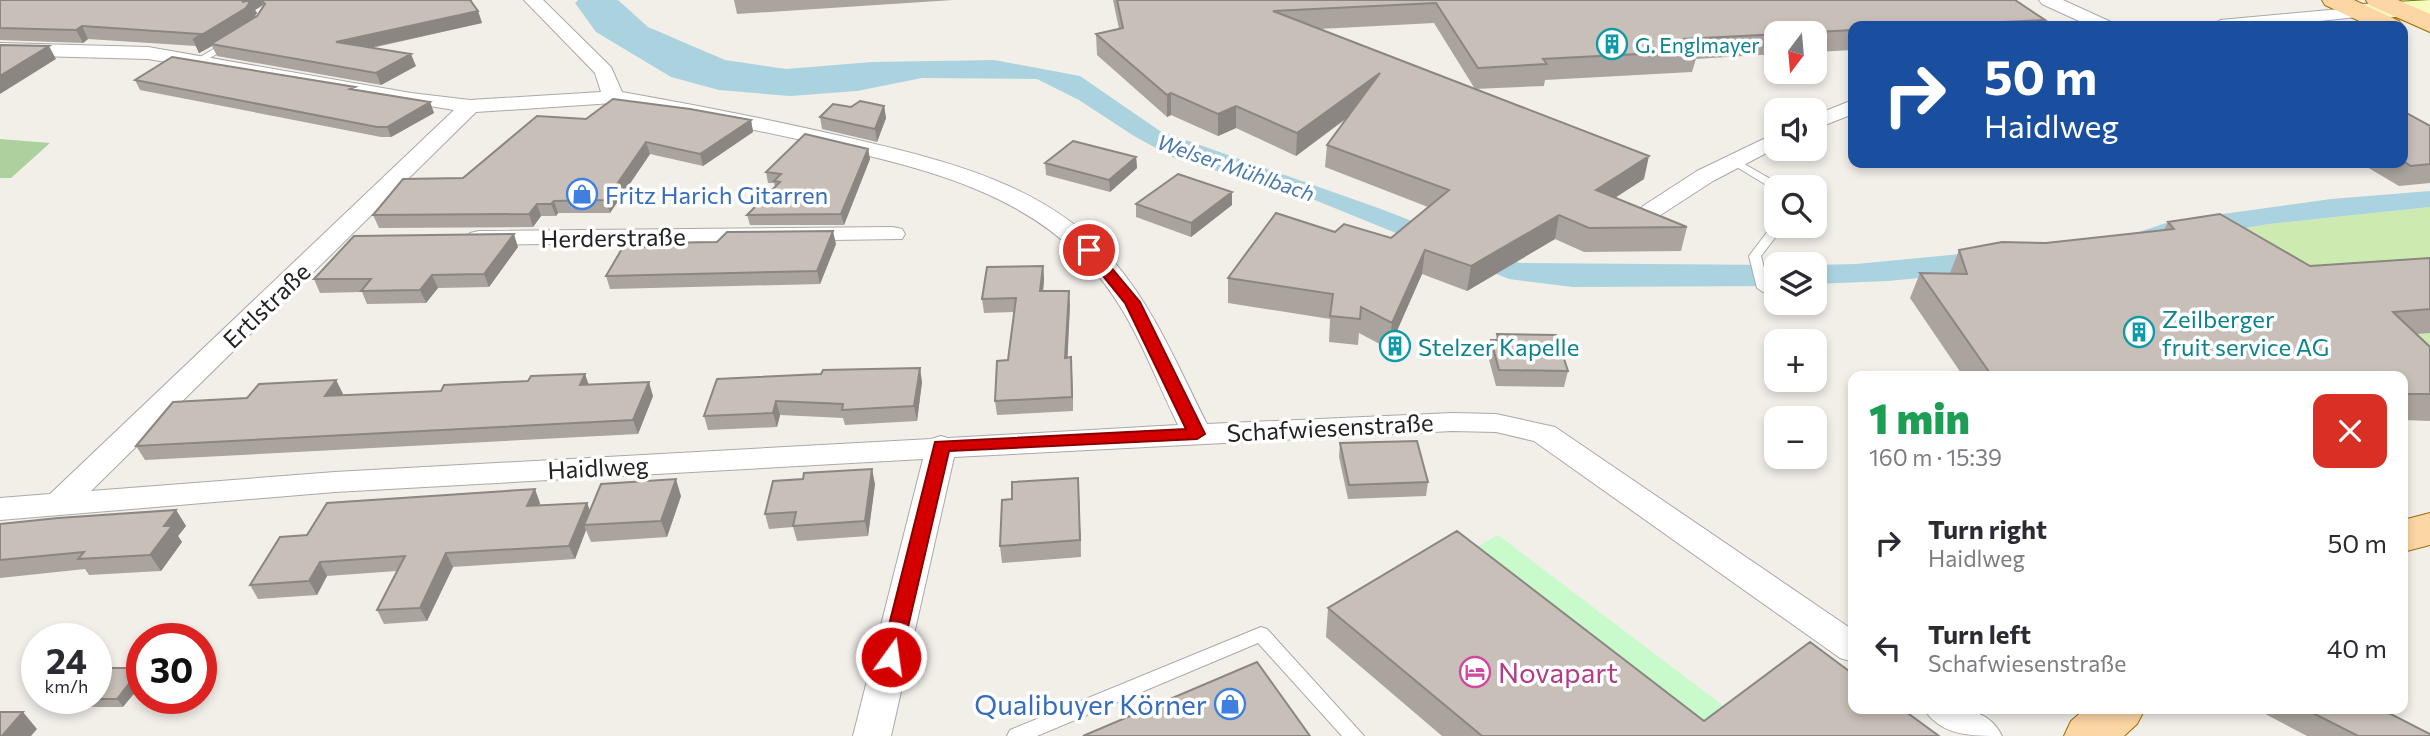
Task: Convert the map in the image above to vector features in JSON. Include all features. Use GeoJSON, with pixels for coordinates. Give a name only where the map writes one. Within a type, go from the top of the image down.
{"type":"FeatureCollection","features":[{"type":"Feature","properties":{"kind":"main road"},"geometry":{"type":"LineString","coordinates":[[2334,0],[2430,24]]}},
{"type":"Feature","properties":{"kind":"main road"},"geometry":{"type":"LineString","coordinates":[[2408,29],[2430,45]]}},
{"type":"Feature","properties":{"kind":"main road"},"geometry":{"type":"LineString","coordinates":[[2408,535],[2430,529]]}},
{"type":"Feature","properties":{"kind":"main road"},"geometry":{"type":"LineString","coordinates":[[2090,736],[2114,714]]}},
{"type":"Feature","properties":{"kind":"street"},"geometry":{"type":"LineString","coordinates":[[533,0],[604,71],[614,97]]}},
{"type":"Feature","properties":{"kind":"street"},"geometry":{"type":"LineString","coordinates":[[2048,0],[2093,21]]}},
{"type":"Feature","properties":{"kind":"street"},"geometry":{"type":"LineString","coordinates":[[2284,21],[2430,7]]}},
{"type":"Feature","properties":{"kind":"street","name":"Schafwiesenstraße"},"geometry":{"type":"LineString","coordinates":[[0,49],[148,53],[411,99],[470,106],[614,97],[753,122],[912,159],[986,183],[1030,205],[1073,234],[1105,267],[1132,302],[1197,434],[1452,422],[1496,423],[1544,434],[1848,645]]}},
{"type":"Feature","properties":{"kind":"street","name":"Ertlstraße"},"geometry":{"type":"LineString","coordinates":[[61,502],[470,106]]}},
{"type":"Feature","properties":{"kind":"street"},"geometry":{"type":"LineString","coordinates":[[1827,118],[1848,108]]}},
{"type":"Feature","properties":{"kind":"street"},"geometry":{"type":"LineString","coordinates":[[1651,211],[1704,176],[1764,146]]}},
{"type":"Feature","properties":{"kind":"street","name":"Herderstraße"},"geometry":{"type":"LineString","coordinates":[[453,238],[893,234]]}},
{"type":"Feature","properties":{"kind":"street"},"geometry":{"type":"LineString","coordinates":[[334,239],[360,239]]}},
{"type":"Feature","properties":{"kind":"street","name":"Haidlweg"},"geometry":{"type":"LineString","coordinates":[[0,509],[335,482],[942,446],[1197,434]]}},
{"type":"Feature","properties":{"kind":"street"},"geometry":{"type":"LineString","coordinates":[[872,736],[942,446]]}},
{"type":"Feature","properties":{"kind":"street"},"geometry":{"type":"LineString","coordinates":[[1950,714],[1983,736]]}},
{"type":"Feature","properties":{"kind":"lane"},"geometry":{"type":"LineString","coordinates":[[200,60],[239,37]]}},
{"type":"Feature","properties":{"kind":"lane"},"geometry":{"type":"LineString","coordinates":[[1734,161],[1764,179]]}},
{"type":"Feature","properties":{"kind":"lane"},"geometry":{"type":"LineString","coordinates":[[1763,288],[1755,256],[1769,238]]}},
{"type":"Feature","properties":{"kind":"lane"},"geometry":{"type":"LineString","coordinates":[[1017,736],[1261,634],[1354,736]]}},
{"type":"Feature","properties":{"kind":"green space"},"geometry":{"type":"Polygon","coordinates":[[[0,139],[50,143],[11,178],[0,178],[0,139]]]}},
{"type":"Feature","properties":{"kind":"green space"},"geometry":{"type":"Polygon","coordinates":[[[2430,207],[2430,378],[2194,239],[2269,224],[2430,207]]]}},
{"type":"Feature","properties":{"kind":"green space"},"geometry":{"type":"Polygon","coordinates":[[[1498,535],[1738,717],[1713,736],[1453,560],[1498,535]]]}},
{"type":"Feature","properties":{"kind":"water","name":"Welser Mühlbach"},"geometry":{"type":"Polygon","coordinates":[[[578,0],[618,0],[648,27],[725,60],[786,69],[872,62],[994,60],[1080,76],[1160,131],[1381,209],[1520,263],[1764,265],[1764,286],[1573,287],[1509,279],[1300,194],[1178,160],[1134,136],[1079,100],[1037,79],[922,78],[857,91],[790,96],[719,90],[671,77],[596,32],[575,3],[578,0]]]}},
{"type":"Feature","properties":{"kind":"water"},"geometry":{"type":"Polygon","coordinates":[[[2430,191],[2430,207],[2269,224],[2024,268],[1888,281],[1827,284],[1827,265],[2118,239],[2172,221],[2331,199],[2430,191]]]}},
{"type":"Feature","properties":{"kind":"building"},"geometry":{"type":"Polygon","coordinates":[[[0,0],[251,0],[246,8],[193,40],[201,34],[82,26],[76,30],[0,28],[0,0]]]}},
{"type":"Feature","properties":{"kind":"building"},"geometry":{"type":"Polygon","coordinates":[[[261,0],[470,0],[478,11],[336,42],[411,54],[376,73],[211,44],[257,16],[265,4],[261,0]]]}},
{"type":"Feature","properties":{"kind":"building"},"geometry":{"type":"Polygon","coordinates":[[[1117,0],[2015,0],[2045,20],[1848,21],[1848,30],[1827,31],[1827,21],[1764,21],[1764,35],[1685,39],[1697,51],[1543,59],[1547,64],[1478,68],[1436,3],[1273,11],[1649,156],[1596,190],[1687,227],[1589,228],[1559,215],[1471,266],[1425,250],[1392,323],[1361,307],[1360,319],[1330,316],[1333,294],[1228,278],[1276,213],[1335,232],[1344,224],[1391,238],[1449,190],[1327,145],[1380,73],[1297,133],[1236,106],[1218,114],[1171,93],[1167,95],[1096,34],[1123,28],[1117,0]]]}},
{"type":"Feature","properties":{"kind":"building"},"geometry":{"type":"Polygon","coordinates":[[[0,45],[49,46],[0,76],[0,45]]]}},
{"type":"Feature","properties":{"kind":"building"},"geometry":{"type":"Polygon","coordinates":[[[172,57],[430,102],[387,127],[377,127],[135,80],[172,57]]]}},
{"type":"Feature","properties":{"kind":"building"},"geometry":{"type":"Polygon","coordinates":[[[613,99],[751,120],[700,154],[646,142],[606,200],[537,204],[529,214],[373,215],[403,179],[463,178],[537,116],[586,119],[613,99]]]}},
{"type":"Feature","properties":{"kind":"building"},"geometry":{"type":"Polygon","coordinates":[[[860,101],[884,106],[875,129],[820,117],[833,104],[851,107],[860,101]]]}},
{"type":"Feature","properties":{"kind":"building"},"geometry":{"type":"Polygon","coordinates":[[[2408,114],[2430,126],[2430,164],[2408,164],[2408,114]]]}},
{"type":"Feature","properties":{"kind":"building"},"geometry":{"type":"Polygon","coordinates":[[[805,134],[868,149],[841,214],[747,215],[780,182],[774,181],[781,174],[766,172],[805,134]]]}},
{"type":"Feature","properties":{"kind":"building"},"geometry":{"type":"Polygon","coordinates":[[[1073,141],[1136,157],[1109,180],[1045,163],[1073,141]]]}},
{"type":"Feature","properties":{"kind":"building"},"geometry":{"type":"Polygon","coordinates":[[[1178,174],[1232,192],[1191,223],[1136,204],[1178,174]]]}},
{"type":"Feature","properties":{"kind":"building","name":"Zeilberger fruit service AG"},"geometry":{"type":"Polygon","coordinates":[[[2220,214],[2310,266],[2430,258],[2430,309],[2393,312],[2430,347],[2430,394],[2408,394],[2408,371],[1989,371],[1920,273],[1967,274],[1959,250],[2002,242],[2046,243],[2174,229],[2168,222],[2220,214]]]}},
{"type":"Feature","properties":{"kind":"building"},"geometry":{"type":"Polygon","coordinates":[[[833,231],[817,271],[606,276],[623,247],[648,247],[650,243],[717,242],[727,232],[833,231]]]}},
{"type":"Feature","properties":{"kind":"building"},"geometry":{"type":"Polygon","coordinates":[[[514,234],[484,274],[432,275],[420,290],[361,291],[371,279],[314,279],[354,236],[514,234]]]}},
{"type":"Feature","properties":{"kind":"building"},"geometry":{"type":"Polygon","coordinates":[[[1043,266],[1040,291],[1069,291],[1065,358],[1071,357],[1072,397],[995,401],[997,361],[1008,360],[1016,298],[982,299],[987,267],[1043,266]]]}},
{"type":"Feature","properties":{"kind":"building"},"geometry":{"type":"Polygon","coordinates":[[[1497,334],[1556,335],[1568,371],[1499,370],[1491,340],[1499,340],[1497,334]]]}},
{"type":"Feature","properties":{"kind":"building"},"geometry":{"type":"Polygon","coordinates":[[[920,368],[914,406],[842,410],[843,404],[776,401],[773,413],[704,416],[717,379],[821,374],[823,370],[920,368]]]}},
{"type":"Feature","properties":{"kind":"building"},"geometry":{"type":"Polygon","coordinates":[[[585,374],[580,385],[649,382],[633,420],[136,446],[173,402],[247,398],[259,384],[336,380],[325,396],[441,391],[444,385],[528,381],[531,376],[585,374]]]}},
{"type":"Feature","properties":{"kind":"building"},"geometry":{"type":"Polygon","coordinates":[[[1417,441],[1428,482],[1349,485],[1340,443],[1417,441]]]}},
{"type":"Feature","properties":{"kind":"building"},"geometry":{"type":"Polygon","coordinates":[[[872,469],[865,521],[793,526],[796,512],[765,514],[773,481],[803,479],[804,473],[872,469]]]}},
{"type":"Feature","properties":{"kind":"building"},"geometry":{"type":"Polygon","coordinates":[[[1078,478],[1080,540],[1000,546],[1002,500],[1012,499],[1012,482],[1078,478]]]}},
{"type":"Feature","properties":{"kind":"building"},"geometry":{"type":"Polygon","coordinates":[[[676,479],[661,521],[584,525],[601,484],[676,479]]]}},
{"type":"Feature","properties":{"kind":"building"},"geometry":{"type":"Polygon","coordinates":[[[535,489],[527,506],[587,503],[569,546],[446,553],[420,608],[377,610],[405,556],[320,562],[309,581],[250,585],[280,537],[307,535],[327,503],[535,489]]]}},
{"type":"Feature","properties":{"kind":"building"},"geometry":{"type":"Polygon","coordinates":[[[176,510],[164,526],[172,526],[150,555],[78,559],[84,552],[0,560],[0,524],[176,510]]]}},
{"type":"Feature","properties":{"kind":"building"},"geometry":{"type":"Polygon","coordinates":[[[1457,531],[1704,721],[1810,642],[1848,670],[1848,714],[1909,714],[1939,736],[1482,736],[1328,608],[1457,531]]]}},
{"type":"Feature","properties":{"kind":"building","name":"Qualibuyer Körner"},"geometry":{"type":"Polygon","coordinates":[[[1257,662],[1310,736],[1083,736],[1257,662]]]}},
{"type":"Feature","properties":{"kind":"building"},"geometry":{"type":"Polygon","coordinates":[[[112,668],[126,668],[126,687],[117,699],[112,699],[112,668]]]}},
{"type":"Feature","properties":{"kind":"building"},"geometry":{"type":"Polygon","coordinates":[[[0,712],[21,712],[2,736],[0,712]]]}},
{"type":"Feature","properties":{"kind":"building"},"geometry":{"type":"Polygon","coordinates":[[[2315,714],[2391,714],[2430,734],[2430,736],[2358,736],[2315,714]]]}},
{"type":"Feature","properties":{"kind":"place","name":"G. Englmayer"},"geometry":{"type":"Point","coordinates":[1612,44]}},
{"type":"Feature","properties":{"kind":"place","name":"Fritz Harich Gitarren"},"geometry":{"type":"Point","coordinates":[582,194]}},
{"type":"Feature","properties":{"kind":"place","name":"Zeilberger fruit service AG"},"geometry":{"type":"Point","coordinates":[2139,332]}},
{"type":"Feature","properties":{"kind":"place","name":"Stelzer Kapelle"},"geometry":{"type":"Point","coordinates":[1395,346]}},
{"type":"Feature","properties":{"kind":"place","name":"Novapart"},"geometry":{"type":"Point","coordinates":[1475,672]}},
{"type":"Feature","properties":{"kind":"place","name":"Qualibuyer Körner"},"geometry":{"type":"Point","coordinates":[1230,704]}},
{"type":"Feature","properties":{"kind":"route"},"geometry":{"type":"LineString","coordinates":[[891,657],[942,446],[1197,434],[1132,302],[1089,250]]}}]}
